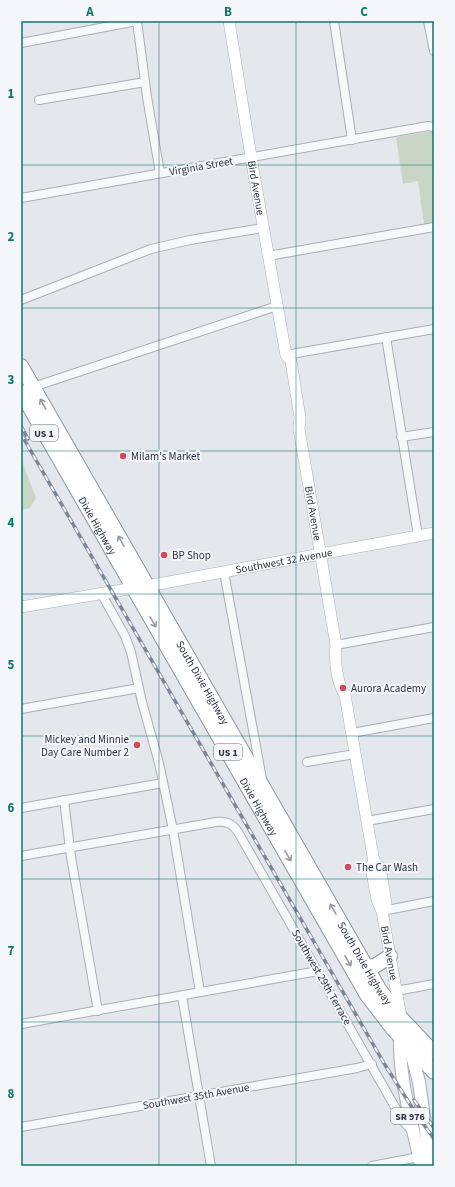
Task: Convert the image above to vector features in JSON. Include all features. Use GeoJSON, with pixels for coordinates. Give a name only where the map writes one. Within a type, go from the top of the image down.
{"type":"FeatureCollection","features":[{"type":"Feature","properties":{"kind":"highway","name":"US 1"},"geometry":{"type":"LineString","coordinates":[[21,366],[27,390]]}},
{"type":"Feature","properties":{"kind":"highway","name":"Dixie Highway"},"geometry":{"type":"LineString","coordinates":[[27,390],[141,587],[367,995],[410,1048]]}},
{"type":"Feature","properties":{"kind":"highway","name":"South Dixie Highway"},"geometry":{"type":"LineString","coordinates":[[141,587],[244,753],[379,988],[401,1018],[434,1053]]}},
{"type":"Feature","properties":{"kind":"highway"},"geometry":{"type":"LineString","coordinates":[[366,967],[375,966],[390,956]]}},
{"type":"Feature","properties":{"kind":"highway","name":"US 1"},"geometry":{"type":"LineString","coordinates":[[410,1048],[434,1072]]}},
{"type":"Feature","properties":{"kind":"main road"},"geometry":{"type":"LineString","coordinates":[[400,1037],[401,1018]]}},
{"type":"Feature","properties":{"kind":"main road","name":"SR 976"},"geometry":{"type":"LineString","coordinates":[[401,1018],[419,1082],[431,1166]]}},
{"type":"Feature","properties":{"kind":"main road","name":"SR 976"},"geometry":{"type":"LineString","coordinates":[[400,1037],[408,1109],[420,1162]]}},
{"type":"Feature","properties":{"kind":"street"},"geometry":{"type":"LineString","coordinates":[[21,43],[137,21],[160,174]]}},
{"type":"Feature","properties":{"kind":"street","name":"Bird Avenue"},"geometry":{"type":"LineString","coordinates":[[229,21],[263,228],[286,355],[284,362],[294,420],[299,429],[336,645],[335,654],[341,690],[345,695],[374,862],[371,867],[372,875],[377,900],[382,911],[401,1018]]}},
{"type":"Feature","properties":{"kind":"street"},"geometry":{"type":"LineString","coordinates":[[334,21],[352,140]]}},
{"type":"Feature","properties":{"kind":"street"},"geometry":{"type":"LineString","coordinates":[[428,21],[433,38],[434,51]]}},
{"type":"Feature","properties":{"kind":"street"},"geometry":{"type":"LineString","coordinates":[[39,100],[145,82]]}},
{"type":"Feature","properties":{"kind":"street","name":"Virginia Street"},"geometry":{"type":"LineString","coordinates":[[21,198],[432,125]]}},
{"type":"Feature","properties":{"kind":"street"},"geometry":{"type":"LineString","coordinates":[[268,256],[434,227]]}},
{"type":"Feature","properties":{"kind":"street"},"geometry":{"type":"LineString","coordinates":[[21,300],[151,249],[190,240],[263,228]]}},
{"type":"Feature","properties":{"kind":"street"},"geometry":{"type":"LineString","coordinates":[[27,390],[277,306]]}},
{"type":"Feature","properties":{"kind":"street"},"geometry":{"type":"LineString","coordinates":[[286,355],[434,329]]}},
{"type":"Feature","properties":{"kind":"street"},"geometry":{"type":"LineString","coordinates":[[386,337],[418,536]]}},
{"type":"Feature","properties":{"kind":"street"},"geometry":{"type":"LineString","coordinates":[[401,437],[434,432]]}},
{"type":"Feature","properties":{"kind":"street","name":"Southwest 32 Avenue"},"geometry":{"type":"LineString","coordinates":[[21,607],[141,587],[434,533]]}},
{"type":"Feature","properties":{"kind":"street"},"geometry":{"type":"LineString","coordinates":[[224,572],[255,744],[258,749],[263,787]]}},
{"type":"Feature","properties":{"kind":"street"},"geometry":{"type":"LineString","coordinates":[[101,593],[129,645],[164,783],[200,992]]}},
{"type":"Feature","properties":{"kind":"street"},"geometry":{"type":"LineString","coordinates":[[336,645],[434,627]]}},
{"type":"Feature","properties":{"kind":"street"},"geometry":{"type":"LineString","coordinates":[[21,709],[139,688]]}},
{"type":"Feature","properties":{"kind":"street"},"geometry":{"type":"LineString","coordinates":[[352,733],[434,718]]}},
{"type":"Feature","properties":{"kind":"street"},"geometry":{"type":"LineString","coordinates":[[244,753],[250,750],[255,744]]}},
{"type":"Feature","properties":{"kind":"street"},"geometry":{"type":"LineString","coordinates":[[307,762],[355,754]]}},
{"type":"Feature","properties":{"kind":"street"},"geometry":{"type":"LineString","coordinates":[[21,808],[164,783]]}},
{"type":"Feature","properties":{"kind":"street"},"geometry":{"type":"LineString","coordinates":[[64,800],[70,848],[98,1011]]}},
{"type":"Feature","properties":{"kind":"street"},"geometry":{"type":"LineString","coordinates":[[367,821],[434,810]]}},
{"type":"Feature","properties":{"kind":"street","name":"Southwest 29th Terrace"},"geometry":{"type":"LineString","coordinates":[[173,830],[216,822],[229,823],[238,832],[372,1064],[403,1121],[413,1132]]}},
{"type":"Feature","properties":{"kind":"street"},"geometry":{"type":"LineString","coordinates":[[21,856],[173,830]]}},
{"type":"Feature","properties":{"kind":"street"},"geometry":{"type":"LineString","coordinates":[[382,911],[434,901]]}},
{"type":"Feature","properties":{"kind":"street"},"geometry":{"type":"LineString","coordinates":[[21,1024],[318,971]]}},
{"type":"Feature","properties":{"kind":"street"},"geometry":{"type":"LineString","coordinates":[[396,991],[434,984]]}},
{"type":"Feature","properties":{"kind":"street"},"geometry":{"type":"LineString","coordinates":[[182,996],[211,1166]]}},
{"type":"Feature","properties":{"kind":"street","name":"Southwest 35th Avenue"},"geometry":{"type":"LineString","coordinates":[[21,1127],[357,1068],[372,1064]]}},
{"type":"Feature","properties":{"kind":"street"},"geometry":{"type":"LineString","coordinates":[[372,1166],[420,1162]]}},
{"type":"Feature","properties":{"kind":"green space"},"geometry":{"type":"Polygon","coordinates":[[[434,131],[434,222],[424,224],[418,181],[403,184],[396,137],[434,131]]]}},
{"type":"Feature","properties":{"kind":"green space"},"geometry":{"type":"Polygon","coordinates":[[[21,458],[36,498],[30,508],[21,510],[21,458]]]}},
{"type":"Feature","properties":{"kind":"railway"},"geometry":{"type":"LineString","coordinates":[[21,426],[28,439]]}},
{"type":"Feature","properties":{"kind":"railway"},"geometry":{"type":"LineString","coordinates":[[21,434],[385,1065],[434,1139]]}},
{"type":"Feature","properties":{"kind":"railway"},"geometry":{"type":"LineString","coordinates":[[414,1100],[434,1128]]}},
{"type":"Feature","properties":{"kind":"place","name":"Milam's Market"},"geometry":{"type":"Point","coordinates":[123,456]}},
{"type":"Feature","properties":{"kind":"place","name":"BP Shop"},"geometry":{"type":"Point","coordinates":[164,555]}},
{"type":"Feature","properties":{"kind":"place","name":"Aurora Academy"},"geometry":{"type":"Point","coordinates":[343,688]}},
{"type":"Feature","properties":{"kind":"place","name":"Mickey and Minnie Day Care Number 2"},"geometry":{"type":"Point","coordinates":[137,745]}},
{"type":"Feature","properties":{"kind":"place","name":"The Car Wash"},"geometry":{"type":"Point","coordinates":[348,867]}}]}
